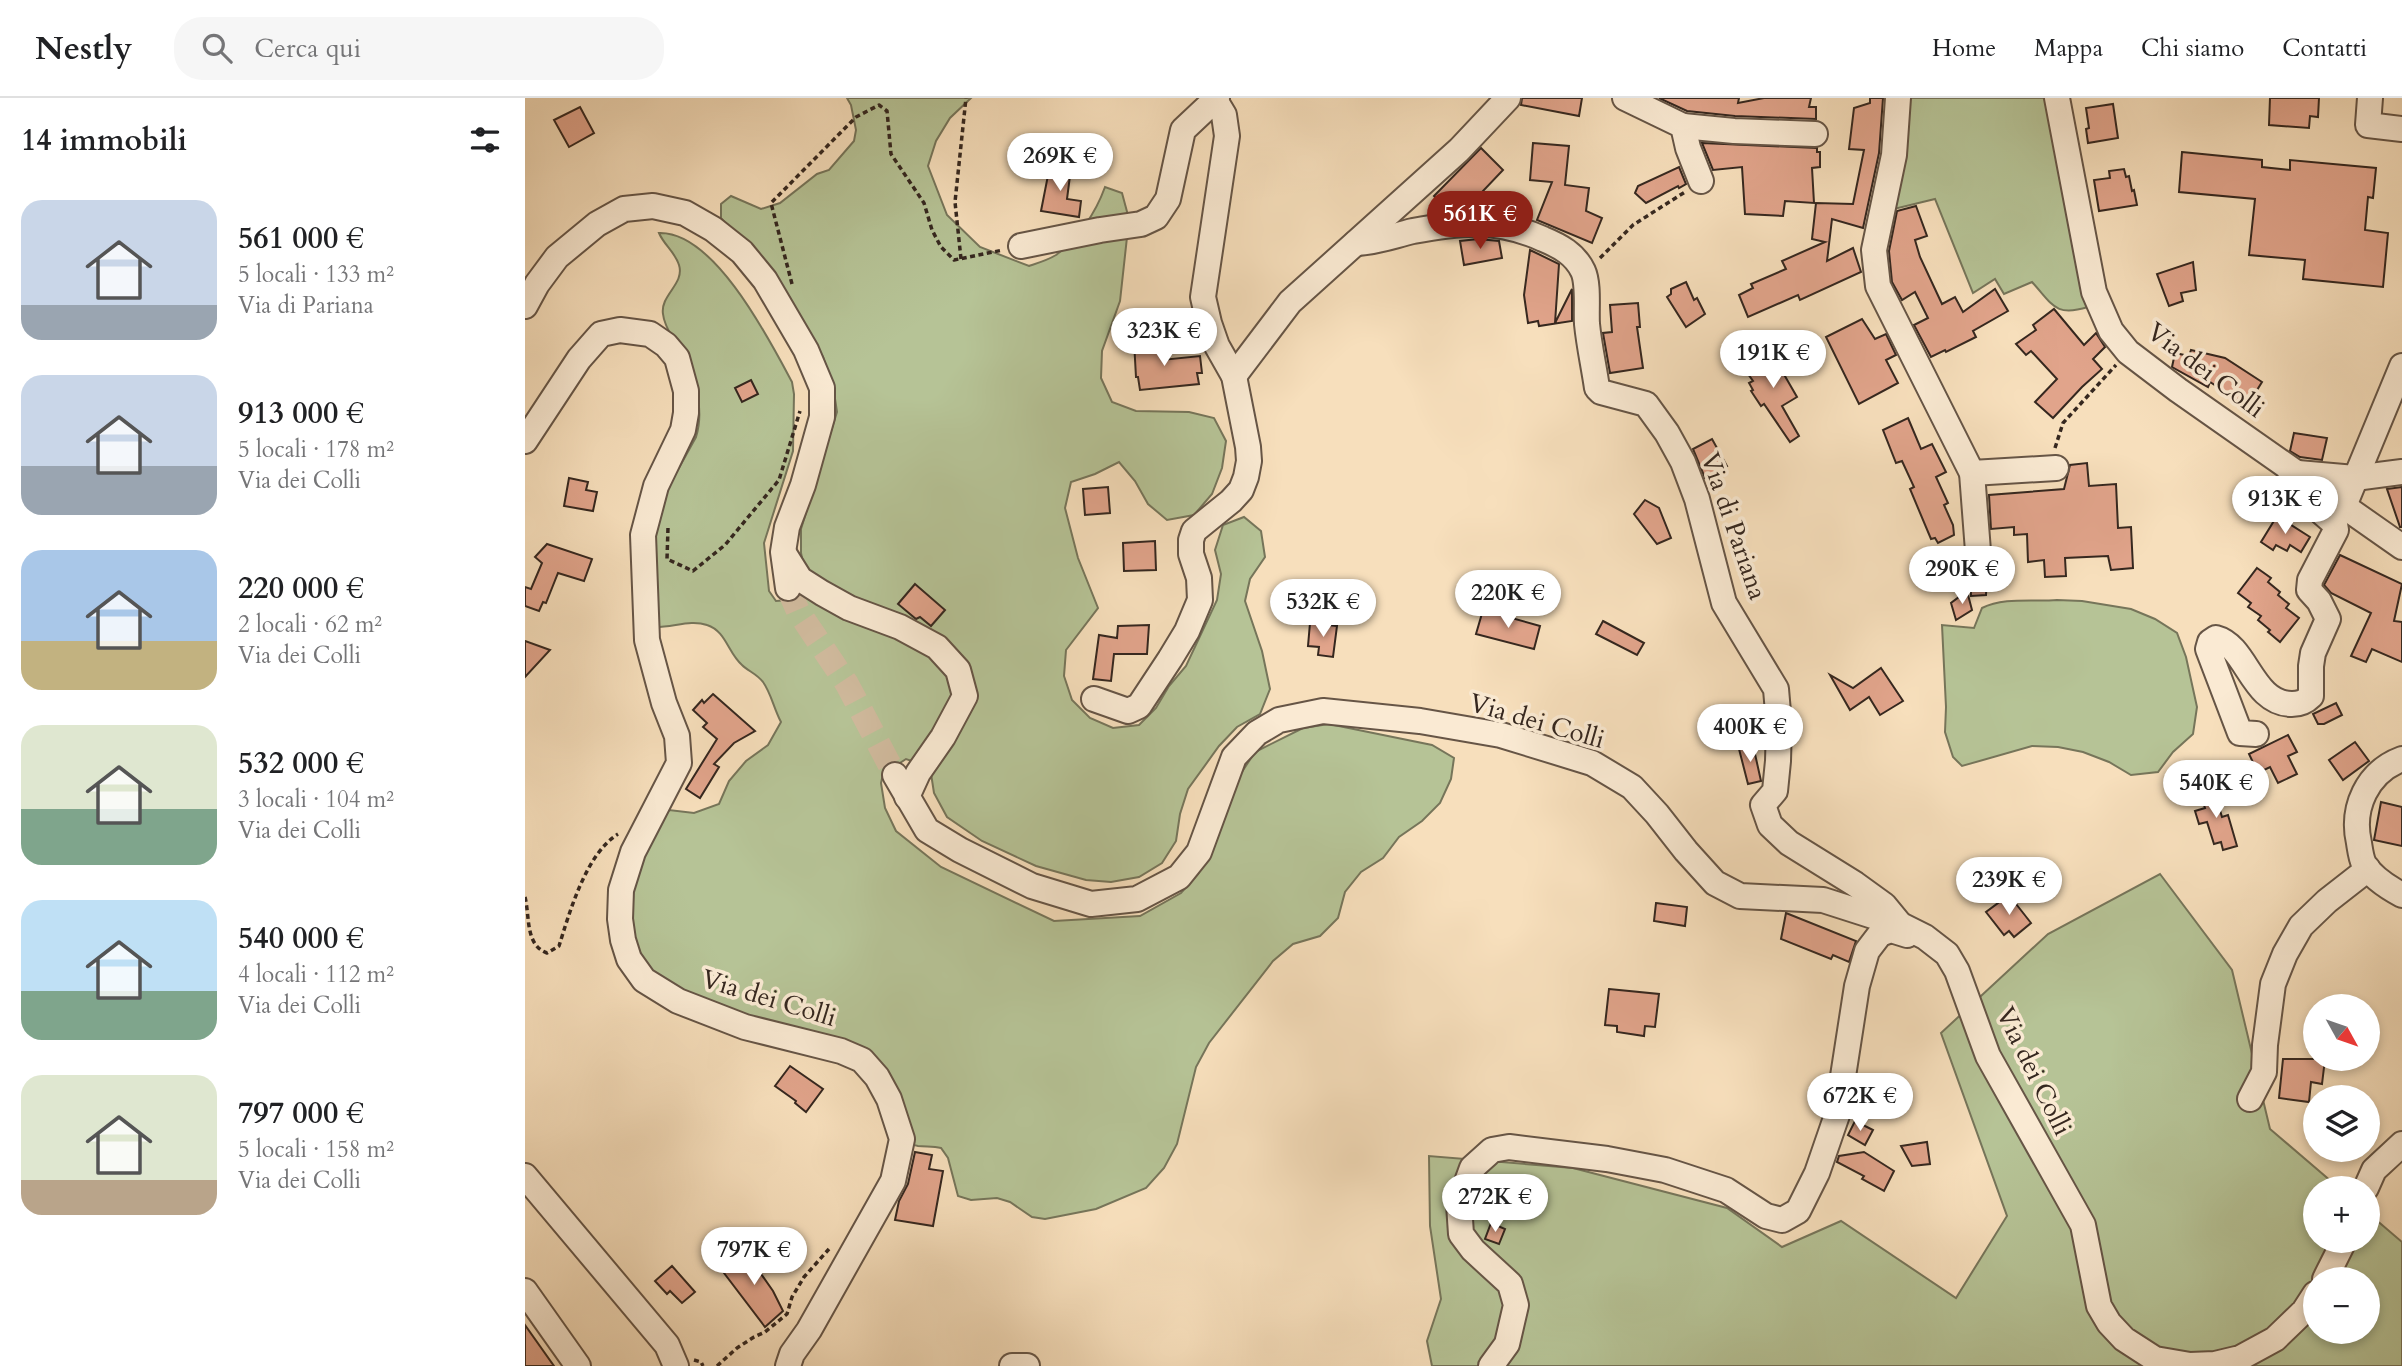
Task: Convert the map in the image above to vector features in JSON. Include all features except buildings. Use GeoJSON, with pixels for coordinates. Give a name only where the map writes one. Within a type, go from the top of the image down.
{"type":"FeatureCollection","features":[{"type":"Feature","properties":{"kind":"street"},"geometry":{"type":"LineString","coordinates":[[1234,376],[1290,302],[1459,150],[1509,98]]}},
{"type":"Feature","properties":{"kind":"street"},"geometry":{"type":"LineString","coordinates":[[1625,98],[1683,126],[1815,134]]}},
{"type":"Feature","properties":{"kind":"street"},"geometry":{"type":"LineString","coordinates":[[1898,98],[1894,155],[1874,250],[1878,286],[1972,473],[1979,564]]}},
{"type":"Feature","properties":{"kind":"street","name":"Via dei Colli"},"geometry":{"type":"LineString","coordinates":[[2057,98],[2094,292],[2111,331],[2128,352],[2178,390],[2402,547]]}},
{"type":"Feature","properties":{"kind":"street"},"geometry":{"type":"LineString","coordinates":[[2370,98],[2368,125],[2402,129]]}},
{"type":"Feature","properties":{"kind":"street"},"geometry":{"type":"LineString","coordinates":[[1021,246],[1141,224],[1156,217],[1168,199],[1183,130],[1216,99],[1224,115],[1227,136],[1203,297],[1217,346],[1234,376],[1248,447],[1246,477],[1241,490],[1231,501],[1193,531],[1191,554],[1201,587],[1200,600],[1187,631],[1139,706],[1128,711],[1094,699]]}},
{"type":"Feature","properties":{"kind":"street"},"geometry":{"type":"LineString","coordinates":[[1683,126],[1701,181]]}},
{"type":"Feature","properties":{"kind":"street"},"geometry":{"type":"LineString","coordinates":[[525,306],[557,257],[597,224],[624,209],[653,206],[685,213],[713,229],[742,253],[765,280],[806,350],[823,388],[822,417],[803,485],[787,527],[783,552],[788,588]]}},
{"type":"Feature","properties":{"kind":"street"},"geometry":{"type":"LineString","coordinates":[[1356,243],[1378,242],[1463,222],[1486,223],[1513,228],[1559,245],[1573,256],[1585,274]]}},
{"type":"Feature","properties":{"kind":"street","name":"Via di Pariana"},"geometry":{"type":"LineString","coordinates":[[1585,274],[1587,324],[1597,388],[1601,392],[1646,404],[1667,433],[1683,461],[1697,499],[1724,603],[1776,689],[1778,761],[1775,791],[1763,805],[1768,822],[1789,843],[1884,905],[1901,925]]}},
{"type":"Feature","properties":{"kind":"street","name":"Via dei Colli"},"geometry":{"type":"LineString","coordinates":[[525,441],[579,359],[601,334],[620,330],[650,334],[666,345],[677,358],[686,391],[687,413],[683,430],[656,486],[643,535],[647,640],[664,703],[677,736],[679,763],[633,852],[621,891],[620,919],[623,940],[629,959],[644,980],[678,1001],[745,1027],[841,1051],[862,1060],[877,1077],[889,1099],[902,1139],[893,1181],[787,1366]]}},
{"type":"Feature","properties":{"kind":"street"},"geometry":{"type":"LineString","coordinates":[[2344,506],[2402,366]]}},
{"type":"Feature","properties":{"kind":"street"},"geometry":{"type":"LineString","coordinates":[[1972,473],[2056,468]]}},
{"type":"Feature","properties":{"kind":"street"},"geometry":{"type":"LineString","coordinates":[[2256,734],[2240,733],[2209,649],[2210,642],[2216,638],[2224,640],[2274,701],[2292,704],[2305,702],[2311,696],[2313,653],[2327,619],[2319,601],[2309,590],[2310,580],[2336,530],[2335,524],[2288,483],[2295,472],[2355,478],[2402,472]]}},
{"type":"Feature","properties":{"kind":"street"},"geometry":{"type":"LineString","coordinates":[[783,552],[800,579],[849,608],[900,627],[937,647],[958,670],[965,696],[943,737],[918,773],[907,797]]}},
{"type":"Feature","properties":{"kind":"street","name":"Via dei Colli"},"geometry":{"type":"LineString","coordinates":[[895,775],[927,830],[960,850],[1032,886],[1091,904],[1137,899],[1179,877],[1199,852],[1234,757],[1257,733],[1279,720],[1323,711],[1420,721],[1501,736],[1592,763],[1632,787],[1715,883],[1740,896],[1823,900],[1901,925],[1925,937],[1947,954],[1957,971],[1988,1056],[2083,1225],[2099,1306],[2109,1323],[2124,1339],[2155,1359],[2190,1365],[2215,1364],[2240,1357],[2275,1339],[2303,1312]]}},
{"type":"Feature","properties":{"kind":"street"},"geometry":{"type":"LineString","coordinates":[[2402,760],[2390,764],[2366,788],[2356,817],[2363,863],[2392,890],[2402,895]]}},
{"type":"Feature","properties":{"kind":"street"},"geometry":{"type":"LineString","coordinates":[[2250,1099],[2264,1072],[2273,984],[2285,954],[2301,926],[2327,901],[2368,869]]}},
{"type":"Feature","properties":{"kind":"street"},"geometry":{"type":"LineString","coordinates":[[1491,1366],[1507,1344],[1516,1306],[1510,1284],[1473,1250],[1461,1234],[1459,1204],[1472,1168],[1492,1150],[1509,1147],[1607,1159],[1665,1170],[1726,1189],[1766,1216],[1782,1220],[1798,1211],[1817,1173],[1837,1115],[1857,986],[1867,951],[1880,934],[1891,930],[1910,936],[1941,961],[1967,998]]}},
{"type":"Feature","properties":{"kind":"street"},"geometry":{"type":"LineString","coordinates":[[2371,1176],[2374,1170],[2402,1144]]}},
{"type":"Feature","properties":{"kind":"street"},"geometry":{"type":"LineString","coordinates":[[525,1176],[667,1345],[676,1366]]}},
{"type":"Feature","properties":{"kind":"street"},"geometry":{"type":"LineString","coordinates":[[525,1291],[578,1366]]}},
{"type":"Feature","properties":{"kind":"street"},"geometry":{"type":"LineString","coordinates":[[1012,1366],[1027,1366]]}},
{"type":"Feature","properties":{"kind":"path"},"geometry":{"type":"LineString","coordinates":[[961,258],[955,202],[966,98]]}},
{"type":"Feature","properties":{"kind":"path"},"geometry":{"type":"LineString","coordinates":[[794,288],[772,203],[856,117],[879,105],[887,111],[891,154],[924,203],[932,230],[941,247],[954,260],[1021,246]]}},
{"type":"Feature","properties":{"kind":"path"},"geometry":{"type":"LineString","coordinates":[[1585,274],[1633,225],[1701,181]]}},
{"type":"Feature","properties":{"kind":"path"},"geometry":{"type":"LineString","coordinates":[[2056,468],[2055,449],[2063,423],[2128,352]]}},
{"type":"Feature","properties":{"kind":"path"},"geometry":{"type":"LineString","coordinates":[[668,517],[667,559],[694,572],[725,545],[779,480],[801,406]]}},
{"type":"Feature","properties":{"kind":"path"},"geometry":{"type":"LineString","coordinates":[[661,533],[665,525]]}},
{"type":"Feature","properties":{"kind":"path"},"geometry":{"type":"LineString","coordinates":[[525,897],[530,936],[539,950],[547,953],[559,946],[573,900],[586,874],[607,841],[625,830]]}},
{"type":"Feature","properties":{"kind":"path"},"geometry":{"type":"LineString","coordinates":[[717,1366],[737,1348],[765,1332],[787,1314],[792,1297],[804,1276],[832,1245],[852,1254]]}},
{"type":"Feature","properties":{"kind":"green space"},"geometry":{"type":"Polygon","coordinates":[[[847,98],[971,98],[950,118],[936,141],[928,166],[947,215],[980,247],[1029,266],[1053,257],[1072,242],[1097,206],[1105,187],[1122,193],[1129,219],[1120,301],[1102,351],[1101,378],[1112,402],[1136,411],[1189,412],[1214,418],[1226,441],[1222,468],[1212,494],[1194,515],[1167,520],[1148,504],[1135,481],[1119,462],[1071,482],[1065,508],[1078,558],[1098,608],[1066,650],[1064,676],[1072,700],[1090,718],[1113,728],[1139,725],[1156,708],[1169,686],[1186,666],[1217,600],[1221,574],[1215,550],[1223,525],[1244,517],[1261,531],[1265,557],[1250,579],[1245,601],[1262,651],[1270,689],[1260,714],[1237,727],[1219,746],[1188,789],[1180,814],[1176,841],[1162,863],[1139,877],[1111,882],[1086,880],[1036,866],[982,841],[947,817],[934,793],[930,767],[906,759],[883,774],[881,783],[885,808],[896,831],[941,867],[1054,921],[1140,916],[1181,893],[1198,874],[1210,853],[1230,790],[1255,752],[1303,728],[1329,724],[1432,745],[1454,758],[1451,779],[1440,803],[1422,821],[1399,837],[1383,858],[1361,872],[1345,892],[1338,918],[1320,936],[1293,944],[1273,961],[1209,1043],[1196,1067],[1177,1144],[1164,1168],[1146,1188],[1096,1209],[1045,1219],[1032,1217],[1010,1202],[997,1198],[971,1200],[958,1196],[948,1158],[941,1148],[918,1146],[900,1135],[887,1114],[867,1068],[763,1021],[667,987],[646,966],[634,938],[628,912],[638,871],[657,828],[669,810],[694,813],[719,804],[729,781],[746,761],[768,745],[781,722],[763,682],[737,660],[719,632],[701,623],[653,627],[654,513],[696,437],[699,425],[696,389],[664,318],[663,307],[679,278],[679,265],[659,233],[680,237],[700,249],[719,268],[754,315],[792,382],[793,451],[764,543],[769,591],[776,601],[789,600],[804,589],[806,576],[801,553],[801,529],[837,412],[834,392],[823,357],[772,271],[721,218],[721,204],[731,196],[761,209],[780,203],[817,174],[829,170],[854,141],[856,130],[847,98]]]}},
{"type":"Feature","properties":{"kind":"green space"},"geometry":{"type":"Polygon","coordinates":[[[1906,98],[2047,98],[2088,307],[2061,310],[2050,303],[2032,282],[2004,294],[1995,279],[1973,293],[1935,199],[1894,209],[1906,98]]]}},
{"type":"Feature","properties":{"kind":"green space"},"geometry":{"type":"Polygon","coordinates":[[[2057,600],[2131,609],[2155,619],[2177,633],[2186,657],[2197,707],[2193,734],[2173,752],[2158,772],[2131,775],[2109,762],[2083,752],[2058,747],[2032,746],[1962,766],[1953,757],[1945,732],[1942,625],[1974,628],[1982,608],[2000,602],[2057,600]]]}},
{"type":"Feature","properties":{"kind":"green space"},"geometry":{"type":"Polygon","coordinates":[[[2160,874],[2232,970],[2270,1129],[2303,1157],[2303,1162],[2309,1162],[2325,1176],[2303,1176],[2303,1253],[2380,1253],[2380,1223],[2402,1242],[2402,1366],[1432,1366],[1427,1341],[1441,1299],[1430,1226],[1429,1156],[1573,1168],[1727,1208],[1782,1247],[1841,1221],[1956,1298],[2007,1216],[1941,1033],[2048,934],[2160,874]]]}},
{"type":"Feature","properties":{"kind":"tunnel"},"geometry":{"type":"LineString","coordinates":[[788,588],[798,611],[847,684],[895,775]]}}]}
